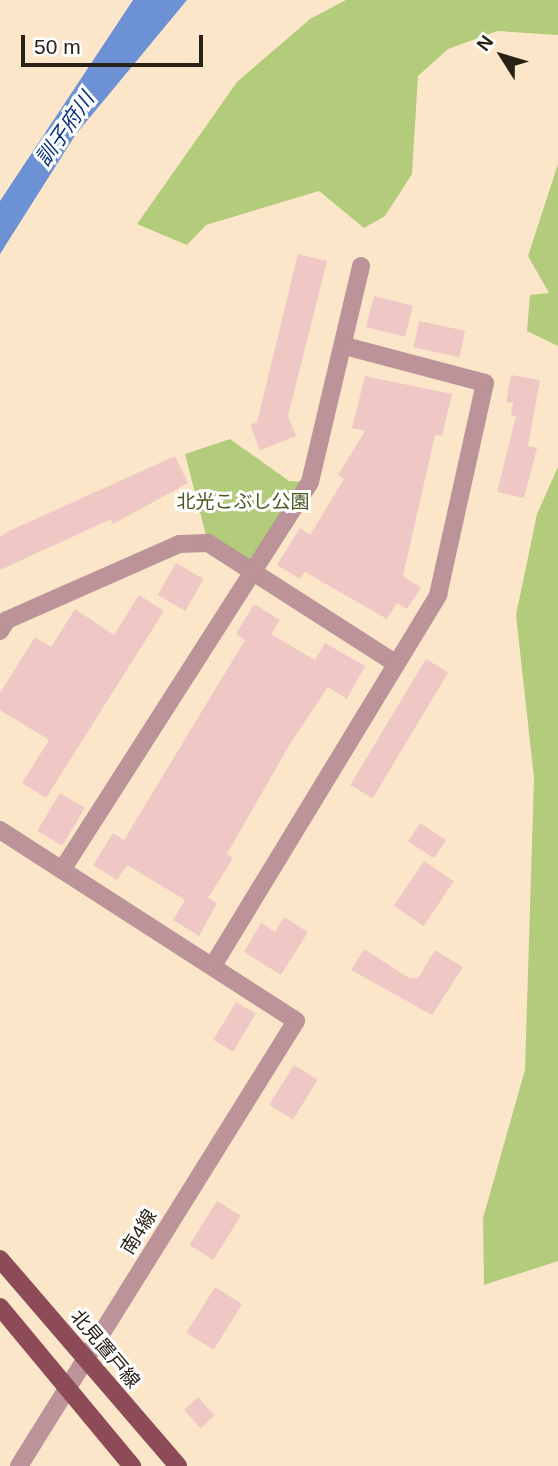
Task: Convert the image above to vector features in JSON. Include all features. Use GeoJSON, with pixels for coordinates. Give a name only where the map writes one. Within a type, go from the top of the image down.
{"type":"FeatureCollection","features":[{"type":"Feature","properties":{"kind":"main road","name":"北見置戸線"},"geometry":{"type":"LineString","coordinates":[[0,1259],[178,1466]]}},
{"type":"Feature","properties":{"kind":"main road"},"geometry":{"type":"LineString","coordinates":[[0,1307],[64,1388],[132,1466]]}},
{"type":"Feature","properties":{"kind":"street"},"geometry":{"type":"LineString","coordinates":[[62,870],[248,573],[310,482],[345,346],[361,266]]}},
{"type":"Feature","properties":{"kind":"street"},"geometry":{"type":"LineString","coordinates":[[0,830],[214,964],[438,595],[485,383],[345,346]]}},
{"type":"Feature","properties":{"kind":"street"},"geometry":{"type":"LineString","coordinates":[[0,631],[6,620],[179,544],[208,543],[248,573],[395,663]]}},
{"type":"Feature","properties":{"kind":"street","name":"南4線"},"geometry":{"type":"LineString","coordinates":[[19,1466],[64,1388],[296,1021],[214,964]]}},
{"type":"Feature","properties":{"kind":"green space"},"geometry":{"type":"Polygon","coordinates":[[[346,0],[558,0],[558,35],[497,31],[448,49],[418,76],[412,174],[385,216],[364,228],[319,191],[206,225],[187,245],[137,224],[237,82],[310,19],[346,0]]]}},
{"type":"Feature","properties":{"kind":"green space"},"geometry":{"type":"Polygon","coordinates":[[[558,164],[558,346],[527,331],[530,295],[549,293],[528,256],[558,164]]]}},
{"type":"Feature","properties":{"kind":"green space","name":"北光こぶし公園"},"geometry":{"type":"Polygon","coordinates":[[[230,439],[289,481],[310,482],[248,573],[208,543],[185,454],[230,439]]]}},
{"type":"Feature","properties":{"kind":"green space"},"geometry":{"type":"Polygon","coordinates":[[[558,467],[558,1261],[484,1285],[483,1218],[525,1070],[534,778],[516,615],[537,514],[558,467]]]}},
{"type":"Feature","properties":{"kind":"water","name":"訓子府川"},"geometry":{"type":"Polygon","coordinates":[[[133,0],[187,0],[76,134],[0,254],[0,201],[133,0]]]}},
{"type":"Feature","properties":{"kind":"building"},"geometry":{"type":"Polygon","coordinates":[[[298,254],[327,261],[288,416],[296,436],[260,450],[250,425],[257,422],[298,254]]]}},
{"type":"Feature","properties":{"kind":"building"},"geometry":{"type":"Polygon","coordinates":[[[374,296],[413,306],[405,337],[366,327],[374,296]]]}},
{"type":"Feature","properties":{"kind":"building"},"geometry":{"type":"Polygon","coordinates":[[[419,321],[465,331],[459,357],[413,347],[419,321]]]}},
{"type":"Feature","properties":{"kind":"building"},"geometry":{"type":"Polygon","coordinates":[[[511,375],[540,380],[528,446],[537,448],[524,498],[497,492],[516,416],[511,415],[513,403],[506,402],[511,375]]]}},
{"type":"Feature","properties":{"kind":"building"},"geometry":{"type":"Polygon","coordinates":[[[365,376],[452,394],[442,436],[435,435],[403,576],[421,588],[407,609],[397,603],[387,619],[305,572],[300,579],[277,565],[300,528],[310,535],[344,479],[338,475],[365,431],[352,428],[365,376]]]}},
{"type":"Feature","properties":{"kind":"building"},"geometry":{"type":"Polygon","coordinates":[[[175,456],[188,483],[113,524],[111,519],[0,570],[0,537],[9,531],[175,456]]]}},
{"type":"Feature","properties":{"kind":"building"},"geometry":{"type":"Polygon","coordinates":[[[176,563],[204,579],[185,611],[158,595],[176,563]]]}},
{"type":"Feature","properties":{"kind":"building"},"geometry":{"type":"Polygon","coordinates":[[[139,595],[164,611],[46,798],[22,783],[49,740],[0,710],[0,693],[35,637],[51,647],[75,609],[114,635],[139,595]]]}},
{"type":"Feature","properties":{"kind":"building"},"geometry":{"type":"Polygon","coordinates":[[[254,604],[280,620],[271,634],[315,660],[325,643],[365,666],[347,699],[328,687],[290,744],[227,854],[233,858],[208,898],[217,903],[199,936],[173,920],[185,900],[127,865],[117,880],[93,865],[113,833],[124,840],[245,640],[236,634],[254,604]]]}},
{"type":"Feature","properties":{"kind":"building"},"geometry":{"type":"Polygon","coordinates":[[[426,659],[448,672],[373,798],[350,785],[426,659]]]}},
{"type":"Feature","properties":{"kind":"building"},"geometry":{"type":"Polygon","coordinates":[[[60,793],[85,808],[62,846],[37,831],[60,793]]]}},
{"type":"Feature","properties":{"kind":"building"},"geometry":{"type":"Polygon","coordinates":[[[420,823],[446,840],[434,858],[408,841],[420,823]]]}},
{"type":"Feature","properties":{"kind":"building"},"geometry":{"type":"Polygon","coordinates":[[[424,861],[454,881],[424,926],[394,906],[424,861]]]}},
{"type":"Feature","properties":{"kind":"building"},"geometry":{"type":"Polygon","coordinates":[[[284,917],[308,932],[281,975],[244,952],[261,923],[275,932],[284,917]]]}},
{"type":"Feature","properties":{"kind":"building"},"geometry":{"type":"Polygon","coordinates":[[[364,949],[409,978],[418,978],[435,950],[463,967],[432,1015],[351,970],[364,949]]]}},
{"type":"Feature","properties":{"kind":"building"},"geometry":{"type":"Polygon","coordinates":[[[236,1002],[256,1014],[233,1052],[213,1040],[236,1002]]]}},
{"type":"Feature","properties":{"kind":"building"},"geometry":{"type":"Polygon","coordinates":[[[294,1065],[318,1080],[293,1120],[269,1105],[294,1065]]]}},
{"type":"Feature","properties":{"kind":"building"},"geometry":{"type":"Polygon","coordinates":[[[217,1201],[241,1216],[213,1260],[189,1245],[217,1201]]]}},
{"type":"Feature","properties":{"kind":"building"},"geometry":{"type":"Polygon","coordinates":[[[215,1287],[242,1304],[214,1350],[186,1333],[215,1287]]]}},
{"type":"Feature","properties":{"kind":"building"},"geometry":{"type":"Polygon","coordinates":[[[198,1397],[215,1416],[201,1428],[184,1410],[198,1397]]]}}]}
